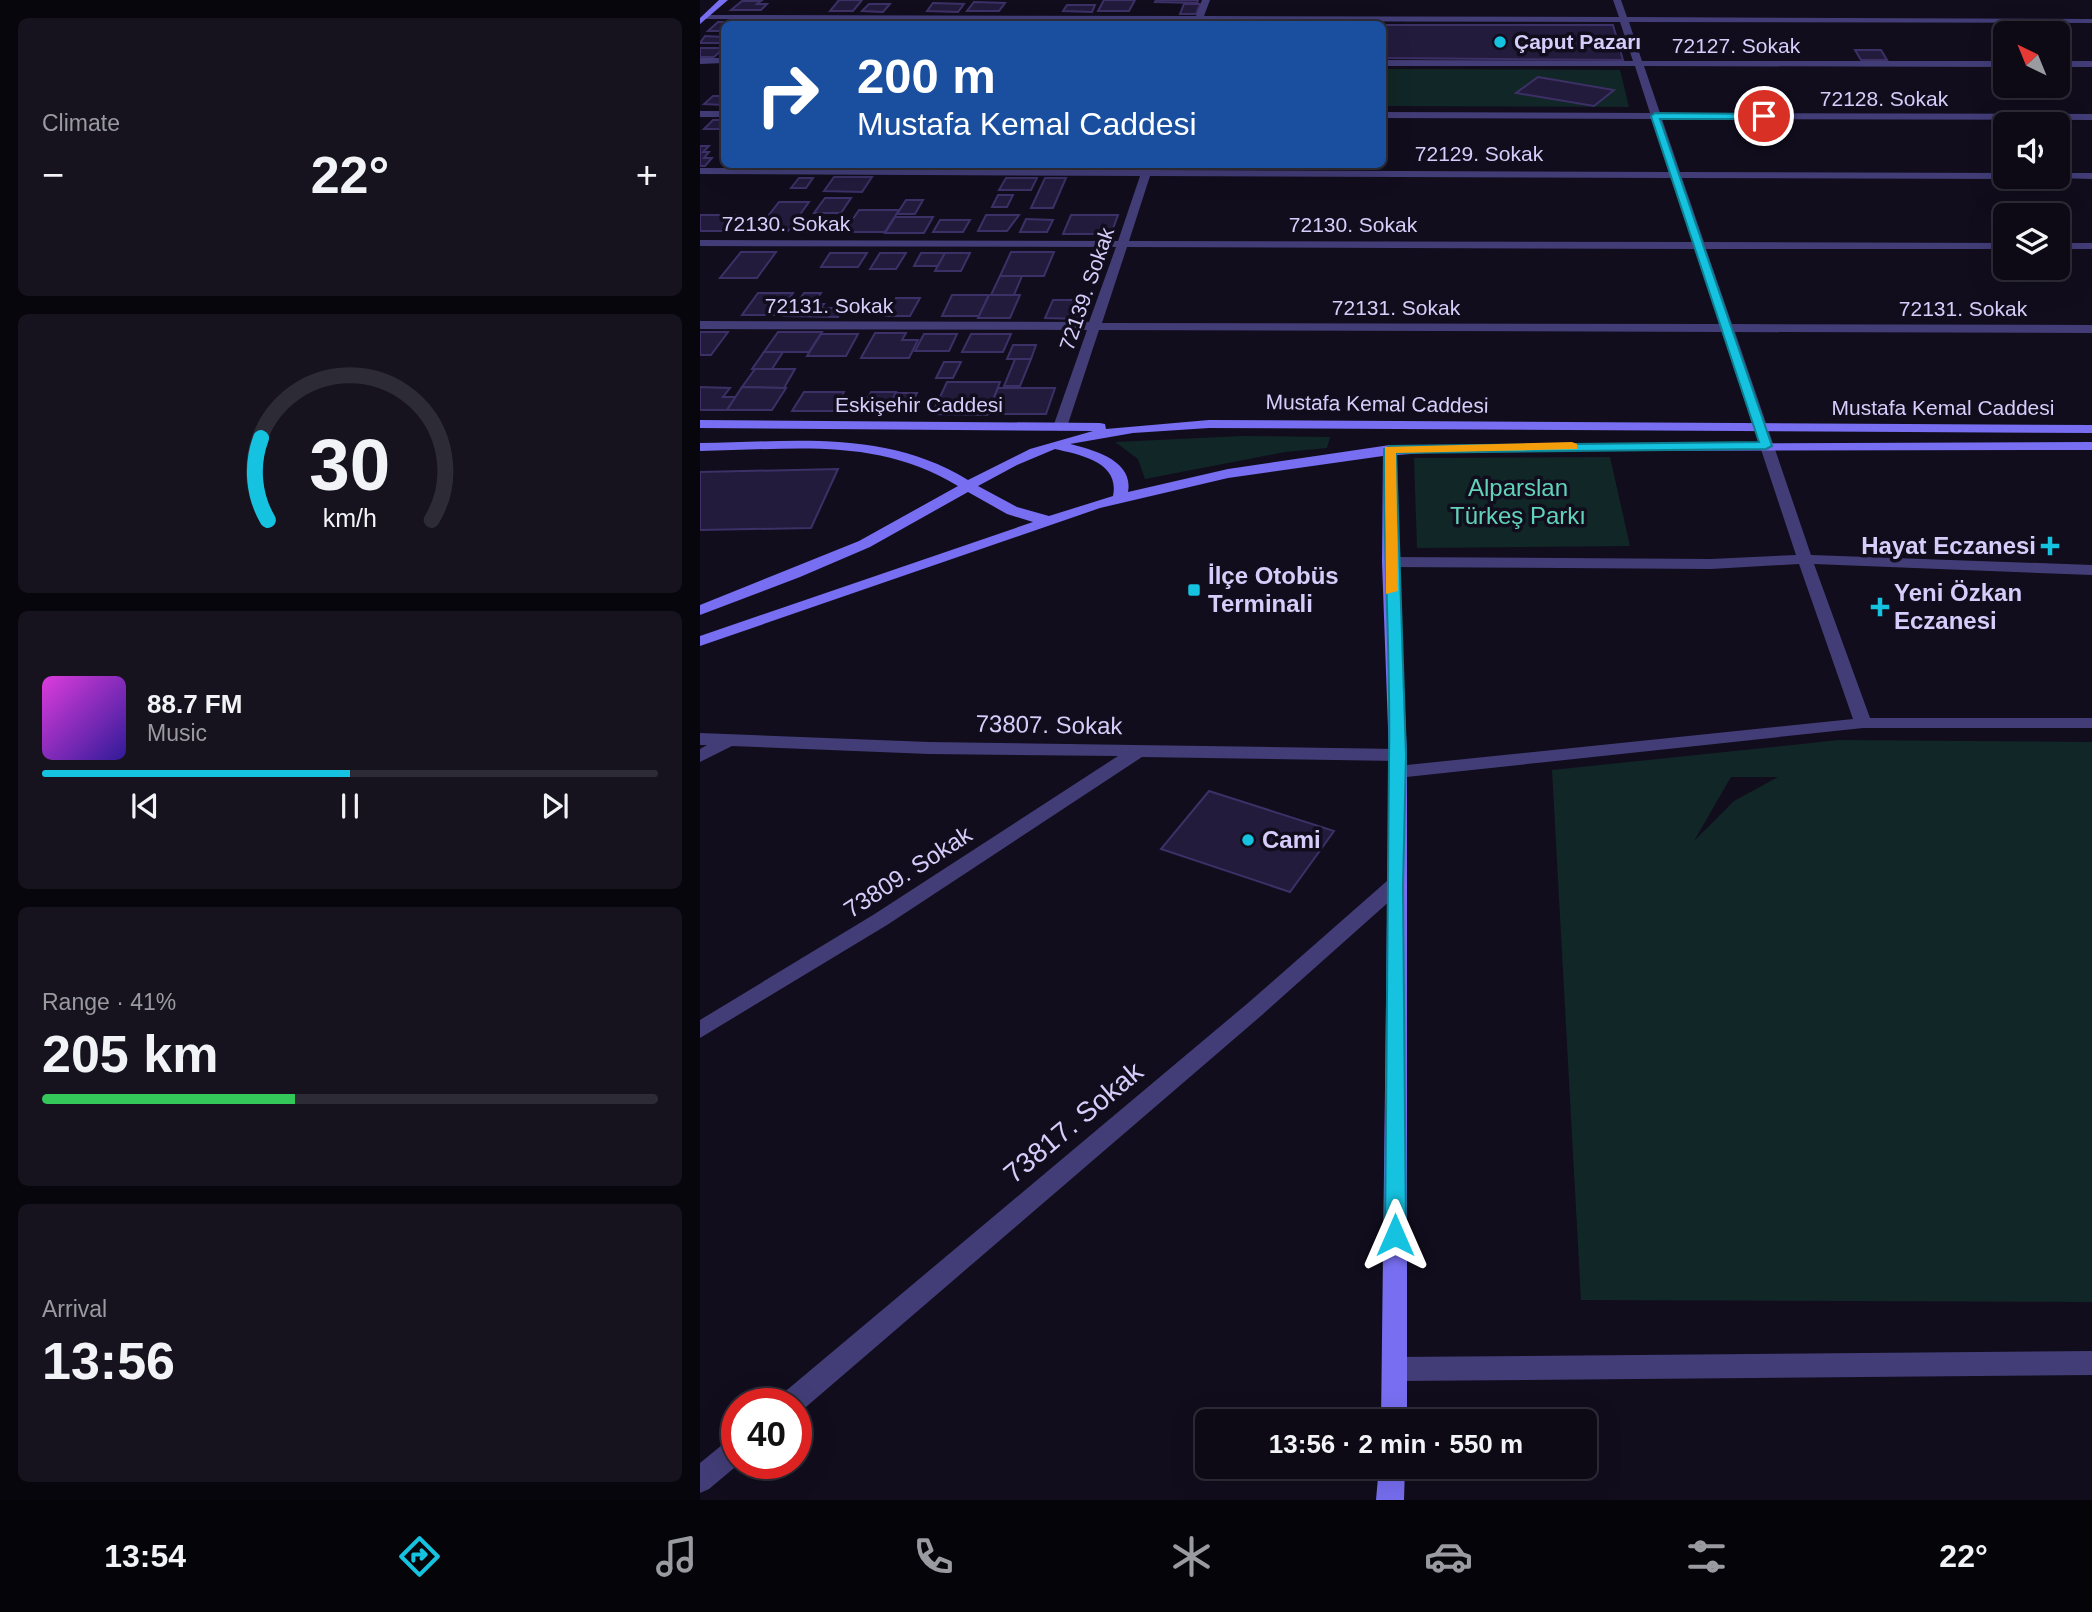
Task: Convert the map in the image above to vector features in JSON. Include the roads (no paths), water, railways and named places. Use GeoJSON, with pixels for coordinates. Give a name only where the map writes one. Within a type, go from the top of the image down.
{"type":"FeatureCollection","features":[{"type":"Feature","properties":{"kind":"main road"},"geometry":{"type":"LineString","coordinates":[[703,19],[724,0]]}},
{"type":"Feature","properties":{"kind":"main road","name":"Eskişehir Caddesi"},"geometry":{"type":"LineString","coordinates":[[700,424],[1138,427]]}},
{"type":"Feature","properties":{"kind":"main road","name":"Mustafa Kemal Caddesi"},"geometry":{"type":"LineString","coordinates":[[700,610],[851,550],[1012,462],[1053,446],[1138,427],[1223,424],[2092,429]]}},
{"type":"Feature","properties":{"kind":"main road"},"geometry":{"type":"LineString","coordinates":[[1053,446],[1086,452],[1111,465],[1120,474],[1124,488],[1121,498]]}},
{"type":"Feature","properties":{"kind":"main road","name":"Mustafa Kemal Caddesi"},"geometry":{"type":"LineString","coordinates":[[700,641],[1049,520],[1121,498],[1223,474],[1390,449],[2092,446]]}},
{"type":"Feature","properties":{"kind":"main road","name":"Eskişehir Caddesi"},"geometry":{"type":"LineString","coordinates":[[700,447],[843,448],[895,453],[919,460],[972,485],[1002,509],[1049,520]]}},
{"type":"Feature","properties":{"kind":"main road"},"geometry":{"type":"LineString","coordinates":[[1390,449],[1390,562],[1397,763],[1394,886],[1394,1409]]}},
{"type":"Feature","properties":{"kind":"main road"},"geometry":{"type":"LineString","coordinates":[[1390,1500],[1391,1479]]}},
{"type":"Feature","properties":{"kind":"street"},"geometry":{"type":"LineString","coordinates":[[1198,21],[1206,0]]}},
{"type":"Feature","properties":{"kind":"street"},"geometry":{"type":"LineString","coordinates":[[1617,0],[1766,446],[1863,723]]}},
{"type":"Feature","properties":{"kind":"street"},"geometry":{"type":"LineString","coordinates":[[703,19],[2092,21]]}},
{"type":"Feature","properties":{"kind":"street"},"geometry":{"type":"LineString","coordinates":[[700,61],[721,61]]}},
{"type":"Feature","properties":{"kind":"street","name":"72127. Sokak"},"geometry":{"type":"LineString","coordinates":[[1386,63],[1993,64]]}},
{"type":"Feature","properties":{"kind":"street"},"geometry":{"type":"LineString","coordinates":[[2070,64],[2092,64]]}},
{"type":"Feature","properties":{"kind":"street"},"geometry":{"type":"LineString","coordinates":[[700,114],[721,114]]}},
{"type":"Feature","properties":{"kind":"street","name":"72128. Sokak"},"geometry":{"type":"LineString","coordinates":[[1386,115],[2092,117]]}},
{"type":"Feature","properties":{"kind":"street","name":"72129. Sokak"},"geometry":{"type":"LineString","coordinates":[[700,171],[1148,168],[1993,176]]}},
{"type":"Feature","properties":{"kind":"street","name":"72139. Sokak"},"geometry":{"type":"LineString","coordinates":[[1060,426],[1148,168]]}},
{"type":"Feature","properties":{"kind":"street"},"geometry":{"type":"LineString","coordinates":[[2070,176],[2092,176]]}},
{"type":"Feature","properties":{"kind":"street","name":"72130. Sokak"},"geometry":{"type":"LineString","coordinates":[[700,243],[1993,246]]}},
{"type":"Feature","properties":{"kind":"street"},"geometry":{"type":"LineString","coordinates":[[2070,246],[2092,246]]}},
{"type":"Feature","properties":{"kind":"street","name":"72131. Sokak"},"geometry":{"type":"LineString","coordinates":[[700,325],[2092,328]]}},
{"type":"Feature","properties":{"kind":"street"},"geometry":{"type":"LineString","coordinates":[[1390,562],[1711,564],[1805,559],[2092,570]]}},
{"type":"Feature","properties":{"kind":"street","name":"73807. Sokak"},"geometry":{"type":"LineString","coordinates":[[700,739],[1139,751],[1397,763],[1863,723],[2092,723]]}},
{"type":"Feature","properties":{"kind":"street"},"geometry":{"type":"LineString","coordinates":[[700,756],[727,741]]}},
{"type":"Feature","properties":{"kind":"street","name":"73809. Sokak"},"geometry":{"type":"LineString","coordinates":[[700,1030],[880,920],[1139,751]]}},
{"type":"Feature","properties":{"kind":"street","name":"73817. Sokak"},"geometry":{"type":"LineString","coordinates":[[809,1388],[1255,1009],[1394,886]]}},
{"type":"Feature","properties":{"kind":"street"},"geometry":{"type":"LineString","coordinates":[[1396,1369],[2092,1363]]}},
{"type":"Feature","properties":{"kind":"street"},"geometry":{"type":"LineString","coordinates":[[700,1480],[721,1462]]}},
{"type":"Feature","properties":{"kind":"place","name":"Çaput Pazarı"},"geometry":{"type":"Point","coordinates":[1500,42]}},
{"type":"Feature","properties":{"kind":"place","name":"Hayat Eczanesi"},"geometry":{"type":"Point","coordinates":[2050,546]}},
{"type":"Feature","properties":{"kind":"place","name":"İlçe Otobüs Terminali"},"geometry":{"type":"Point","coordinates":[1194,590]}},
{"type":"Feature","properties":{"kind":"place","name":"Yeni Özkan Eczanesi"},"geometry":{"type":"Point","coordinates":[1880,607]}},
{"type":"Feature","properties":{"kind":"place","name":"Cami"},"geometry":{"type":"Point","coordinates":[1248,840]}},
{"type":"Feature","properties":{"kind":"park label","name":"Alparslan Türkeş Parkı"},"geometry":{"type":"Point","coordinates":[1518,502]}}]}
